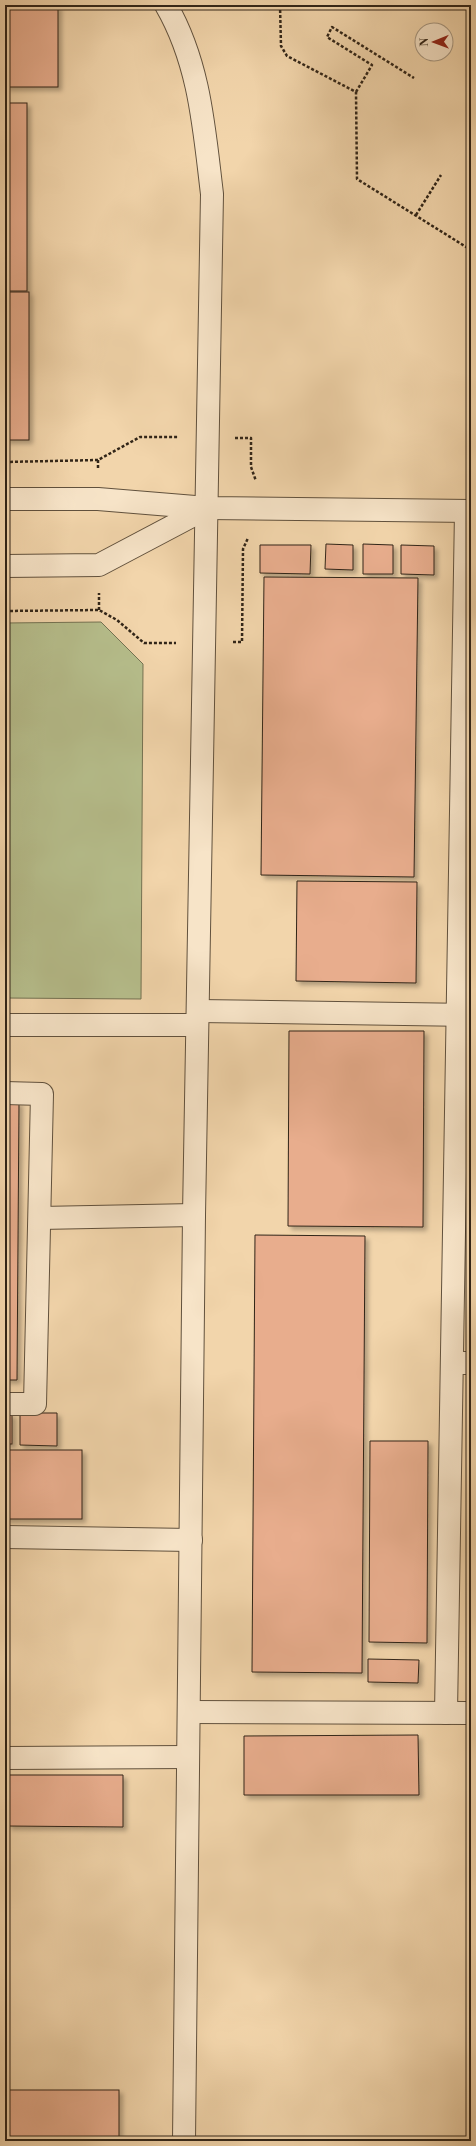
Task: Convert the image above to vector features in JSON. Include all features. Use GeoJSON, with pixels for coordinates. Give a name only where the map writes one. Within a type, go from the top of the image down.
{"type":"FeatureCollection","features":[{"type":"Feature","properties":{"kind":"street"},"geometry":{"type":"LineString","coordinates":[[166,5],[178,26],[200,95],[212,194],[194,1215],[184,2141]]}},
{"type":"Feature","properties":{"kind":"street"},"geometry":{"type":"LineString","coordinates":[[5,499],[98,499],[207,508],[468,511],[462,1363],[446,1713]]}},
{"type":"Feature","properties":{"kind":"street"},"geometry":{"type":"LineString","coordinates":[[5,566],[100,565],[207,508]]}},
{"type":"Feature","properties":{"kind":"street"},"geometry":{"type":"LineString","coordinates":[[5,1025],[198,1018],[465,1015]]}},
{"type":"Feature","properties":{"kind":"street"},"geometry":{"type":"LineString","coordinates":[[5,1093],[42,1094],[35,1404],[5,1404]]}},
{"type":"Feature","properties":{"kind":"street"},"geometry":{"type":"LineString","coordinates":[[40,1218],[194,1215]]}},
{"type":"Feature","properties":{"kind":"street"},"geometry":{"type":"LineString","coordinates":[[5,1537],[191,1540]]}},
{"type":"Feature","properties":{"kind":"street"},"geometry":{"type":"LineString","coordinates":[[189,1712],[471,1713]]}},
{"type":"Feature","properties":{"kind":"street"},"geometry":{"type":"LineString","coordinates":[[5,1758],[188,1758]]}},
{"type":"Feature","properties":{"kind":"path"},"geometry":{"type":"LineString","coordinates":[[280,5],[281,46],[287,56],[356,92]]}},
{"type":"Feature","properties":{"kind":"path"},"geometry":{"type":"LineString","coordinates":[[414,78],[332,27],[327,37],[372,65],[356,92],[357,179],[471,250]]}},
{"type":"Feature","properties":{"kind":"path"},"geometry":{"type":"LineString","coordinates":[[416,215],[441,175]]}},
{"type":"Feature","properties":{"kind":"path"},"geometry":{"type":"LineString","coordinates":[[5,462],[98,460],[140,437]]}},
{"type":"Feature","properties":{"kind":"path"},"geometry":{"type":"LineString","coordinates":[[251,438],[251,467],[256,478]]}},
{"type":"Feature","properties":{"kind":"path"},"geometry":{"type":"LineString","coordinates":[[242,642],[243,550],[246,539],[252,538]]}},
{"type":"Feature","properties":{"kind":"path"},"geometry":{"type":"LineString","coordinates":[[5,611],[99,610],[117,620],[144,643]]}},
{"type":"Feature","properties":{"kind":"green space"},"geometry":{"type":"Polygon","coordinates":[[[101,622],[143,664],[141,999],[5,998],[5,623],[101,622]]]}},
{"type":"Feature","properties":{"kind":"building"},"geometry":{"type":"Polygon","coordinates":[[[5,5],[58,5],[58,87],[5,87],[5,5]]]}},
{"type":"Feature","properties":{"kind":"building"},"geometry":{"type":"Polygon","coordinates":[[[5,103],[27,103],[27,291],[5,291],[5,103]]]}},
{"type":"Feature","properties":{"kind":"building"},"geometry":{"type":"Polygon","coordinates":[[[5,292],[29,292],[29,440],[5,440],[5,292]]]}},
{"type":"Feature","properties":{"kind":"building"},"geometry":{"type":"Polygon","coordinates":[[[326,544],[353,545],[353,570],[325,569],[326,544]]]}},
{"type":"Feature","properties":{"kind":"building"},"geometry":{"type":"Polygon","coordinates":[[[363,544],[393,545],[393,574],[363,574],[363,544]]]}},
{"type":"Feature","properties":{"kind":"building"},"geometry":{"type":"Polygon","coordinates":[[[260,545],[311,545],[310,574],[260,573],[260,545]]]}},
{"type":"Feature","properties":{"kind":"building"},"geometry":{"type":"Polygon","coordinates":[[[401,545],[434,546],[434,575],[401,574],[401,545]]]}},
{"type":"Feature","properties":{"kind":"building"},"geometry":{"type":"Polygon","coordinates":[[[264,577],[418,578],[414,877],[261,875],[264,577]]]}},
{"type":"Feature","properties":{"kind":"building"},"geometry":{"type":"Polygon","coordinates":[[[297,881],[417,882],[416,983],[296,981],[297,881]]]}},
{"type":"Feature","properties":{"kind":"building"},"geometry":{"type":"Polygon","coordinates":[[[289,1031],[424,1031],[423,1227],[288,1226],[289,1031]]]}},
{"type":"Feature","properties":{"kind":"building"},"geometry":{"type":"Polygon","coordinates":[[[5,1102],[19,1102],[17,1380],[5,1380],[5,1102]]]}},
{"type":"Feature","properties":{"kind":"building"},"geometry":{"type":"Polygon","coordinates":[[[255,1235],[365,1236],[362,1673],[252,1672],[255,1235]]]}},
{"type":"Feature","properties":{"kind":"building"},"geometry":{"type":"Polygon","coordinates":[[[20,1413],[57,1413],[57,1446],[20,1445],[20,1413]]]}},
{"type":"Feature","properties":{"kind":"building"},"geometry":{"type":"Polygon","coordinates":[[[5,1414],[12,1414],[12,1444],[5,1444],[5,1414]]]}},
{"type":"Feature","properties":{"kind":"building"},"geometry":{"type":"Polygon","coordinates":[[[370,1441],[428,1441],[427,1643],[369,1642],[370,1441]]]}},
{"type":"Feature","properties":{"kind":"building"},"geometry":{"type":"Polygon","coordinates":[[[5,1450],[82,1450],[82,1519],[5,1519],[5,1450]]]}},
{"type":"Feature","properties":{"kind":"building"},"geometry":{"type":"Polygon","coordinates":[[[368,1659],[419,1660],[418,1683],[368,1682],[368,1659]]]}},
{"type":"Feature","properties":{"kind":"building"},"geometry":{"type":"Polygon","coordinates":[[[469,1731],[471,1731],[471,1893],[468,1893],[469,1731]]]}},
{"type":"Feature","properties":{"kind":"building"},"geometry":{"type":"Polygon","coordinates":[[[418,1735],[419,1795],[244,1795],[244,1736],[418,1735]]]}},
{"type":"Feature","properties":{"kind":"building"},"geometry":{"type":"Polygon","coordinates":[[[8,1775],[123,1775],[123,1827],[8,1826],[8,1775]]]}},
{"type":"Feature","properties":{"kind":"building"},"geometry":{"type":"Polygon","coordinates":[[[467,2043],[471,2043],[471,2141],[467,2141],[467,2043]]]}},
{"type":"Feature","properties":{"kind":"building"},"geometry":{"type":"Polygon","coordinates":[[[5,2090],[119,2090],[119,2141],[5,2141],[5,2090]]]}}]}
